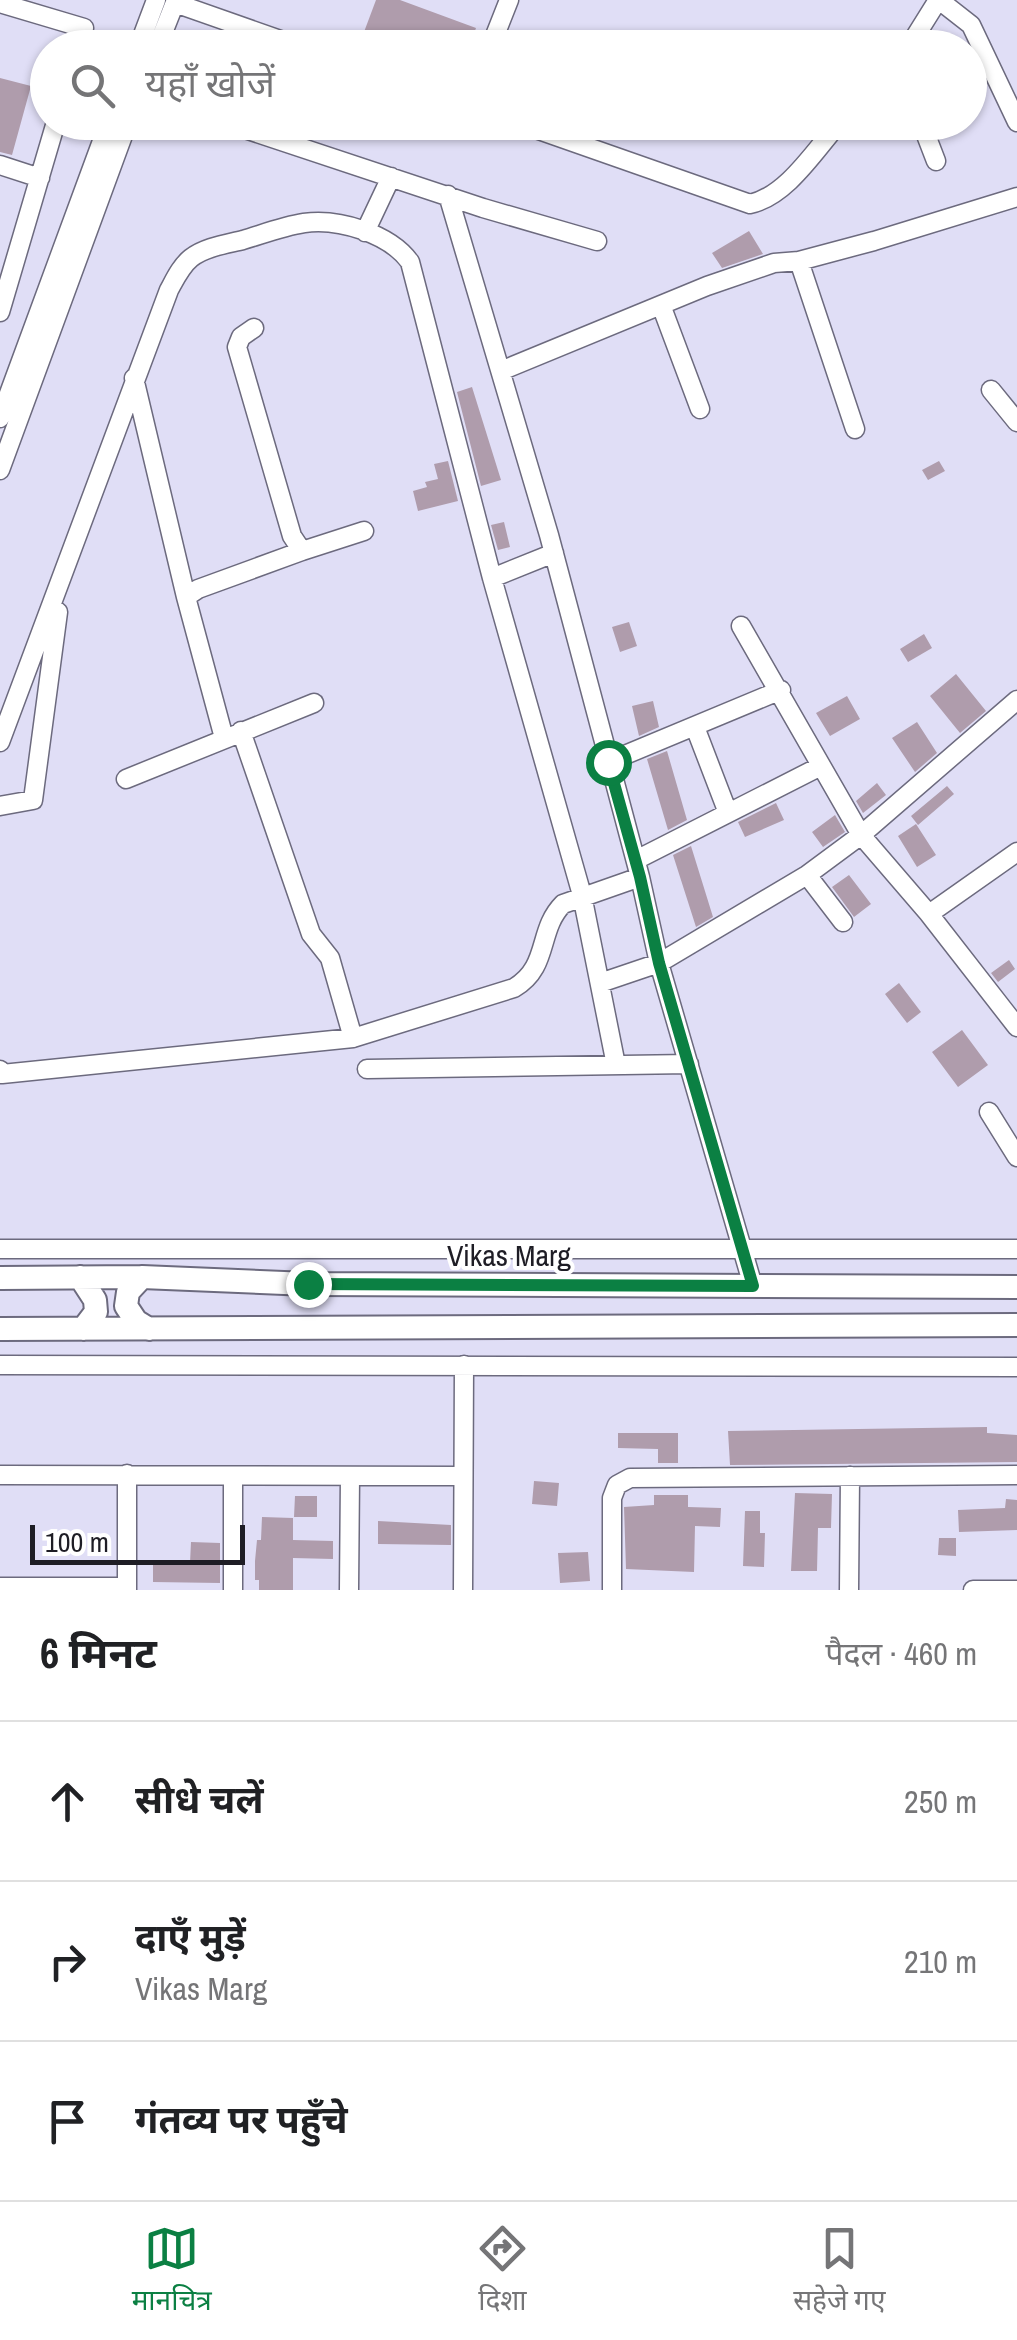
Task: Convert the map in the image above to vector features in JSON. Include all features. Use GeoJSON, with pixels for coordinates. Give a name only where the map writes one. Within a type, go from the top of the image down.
{"type":"FeatureCollection","features":[{"type":"Feature","properties":{"kind":"main road","name":"Vikas Marg"},"geometry":{"type":"LineString","coordinates":[[0,1278],[142,1276],[308,1284],[1017,1288]]}},
{"type":"Feature","properties":{"kind":"main road"},"geometry":{"type":"LineString","coordinates":[[142,1276],[128,1292],[126,1306],[136,1321],[149,1329]]}},
{"type":"Feature","properties":{"kind":"main road"},"geometry":{"type":"LineString","coordinates":[[80,1277],[95,1300],[96,1312],[83,1330]]}},
{"type":"Feature","properties":{"kind":"main road"},"geometry":{"type":"LineString","coordinates":[[0,1329],[1017,1325]]}},
{"type":"Feature","properties":{"kind":"street"},"geometry":{"type":"LineString","coordinates":[[497,30],[508,0]]}},
{"type":"Feature","properties":{"kind":"street"},"geometry":{"type":"LineString","coordinates":[[920,30],[939,0],[973,30]]}},
{"type":"Feature","properties":{"kind":"street"},"geometry":{"type":"LineString","coordinates":[[150,30],[169,1]]}},
{"type":"Feature","properties":{"kind":"street"},"geometry":{"type":"LineString","coordinates":[[162,30],[169,1]]}},
{"type":"Feature","properties":{"kind":"street"},"geometry":{"type":"LineString","coordinates":[[169,1],[251,30]]}},
{"type":"Feature","properties":{"kind":"street"},"geometry":{"type":"LineString","coordinates":[[0,2],[83,30]]}},
{"type":"Feature","properties":{"kind":"street"},"geometry":{"type":"LineString","coordinates":[[987,59],[1017,122]]}},
{"type":"Feature","properties":{"kind":"street"},"geometry":{"type":"LineString","coordinates":[[0,312],[51,140]]}},
{"type":"Feature","properties":{"kind":"street"},"geometry":{"type":"LineString","coordinates":[[0,418],[102,140]]}},
{"type":"Feature","properties":{"kind":"street"},"geometry":{"type":"LineString","coordinates":[[0,470],[121,140]]}},
{"type":"Feature","properties":{"kind":"street"},"geometry":{"type":"LineString","coordinates":[[280,140],[598,241]]}},
{"type":"Feature","properties":{"kind":"street"},"geometry":{"type":"LineString","coordinates":[[567,140],[750,204],[763,201],[781,187],[824,140]]}},
{"type":"Feature","properties":{"kind":"street"},"geometry":{"type":"LineString","coordinates":[[928,140],[936,161]]}},
{"type":"Feature","properties":{"kind":"street"},"geometry":{"type":"LineString","coordinates":[[0,165],[40,178]]}},
{"type":"Feature","properties":{"kind":"street"},"geometry":{"type":"LineString","coordinates":[[364,232],[391,176]]}},
{"type":"Feature","properties":{"kind":"street"},"geometry":{"type":"LineString","coordinates":[[448,195],[503,370],[638,869],[659,963],[753,1286]]}},
{"type":"Feature","properties":{"kind":"street"},"geometry":{"type":"LineString","coordinates":[[503,370],[661,304],[774,263],[799,261],[1017,198]]}},
{"type":"Feature","properties":{"kind":"street"},"geometry":{"type":"LineString","coordinates":[[0,742],[134,378],[179,271],[192,257],[302,223],[322,222],[364,232],[399,247],[410,262],[492,578],[582,895],[616,1065]]}},
{"type":"Feature","properties":{"kind":"street"},"geometry":{"type":"LineString","coordinates":[[799,261],[855,429]]}},
{"type":"Feature","properties":{"kind":"street"},"geometry":{"type":"LineString","coordinates":[[661,304],[700,410]]}},
{"type":"Feature","properties":{"kind":"street"},"geometry":{"type":"LineString","coordinates":[[254,328],[241,337],[237,347],[292,536],[302,551]]}},
{"type":"Feature","properties":{"kind":"street"},"geometry":{"type":"LineString","coordinates":[[134,378],[186,597],[232,734],[310,934],[330,958],[353,1038]]}},
{"type":"Feature","properties":{"kind":"street"},"geometry":{"type":"LineString","coordinates":[[990,390],[1017,422]]}},
{"type":"Feature","properties":{"kind":"street"},"geometry":{"type":"LineString","coordinates":[[186,597],[198,589],[364,531]]}},
{"type":"Feature","properties":{"kind":"street"},"geometry":{"type":"LineString","coordinates":[[492,578],[554,553]]}},
{"type":"Feature","properties":{"kind":"street"},"geometry":{"type":"LineString","coordinates":[[0,806],[34,800],[62,582]]}},
{"type":"Feature","properties":{"kind":"street"},"geometry":{"type":"LineString","coordinates":[[741,626],[862,835],[930,914],[1017,1027]]}},
{"type":"Feature","properties":{"kind":"street"},"geometry":{"type":"LineString","coordinates":[[608,762],[781,690]]}},
{"type":"Feature","properties":{"kind":"street"},"geometry":{"type":"LineString","coordinates":[[600,983],[659,963],[806,875],[862,835],[1017,700]]}},
{"type":"Feature","properties":{"kind":"street"},"geometry":{"type":"LineString","coordinates":[[126,779],[314,702]]}},
{"type":"Feature","properties":{"kind":"street"},"geometry":{"type":"LineString","coordinates":[[695,727],[728,813]]}},
{"type":"Feature","properties":{"kind":"street"},"geometry":{"type":"LineString","coordinates":[[0,1070],[2,1074],[353,1038],[514,988],[526,981],[538,962],[554,912],[562,904],[638,869],[728,813],[821,766]]}},
{"type":"Feature","properties":{"kind":"street"},"geometry":{"type":"LineString","coordinates":[[930,914],[1017,852]]}},
{"type":"Feature","properties":{"kind":"street"},"geometry":{"type":"LineString","coordinates":[[806,875],[843,922]]}},
{"type":"Feature","properties":{"kind":"street"},"geometry":{"type":"LineString","coordinates":[[367,1069],[688,1064]]}},
{"type":"Feature","properties":{"kind":"street"},"geometry":{"type":"LineString","coordinates":[[990,1112],[1017,1157]]}},
{"type":"Feature","properties":{"kind":"street"},"geometry":{"type":"LineString","coordinates":[[0,1250],[1017,1249]]}},
{"type":"Feature","properties":{"kind":"street"},"geometry":{"type":"LineString","coordinates":[[0,1365],[1017,1367]]}},
{"type":"Feature","properties":{"kind":"street"},"geometry":{"type":"LineString","coordinates":[[463,1590],[464,1365]]}},
{"type":"Feature","properties":{"kind":"street"},"geometry":{"type":"LineString","coordinates":[[0,1587],[127,1588],[127,1474]]}},
{"type":"Feature","properties":{"kind":"street"},"geometry":{"type":"LineString","coordinates":[[0,1475],[463,1476]]}},
{"type":"Feature","properties":{"kind":"street"},"geometry":{"type":"LineString","coordinates":[[612,1590],[612,1498],[617,1485],[630,1478],[1017,1475]]}},
{"type":"Feature","properties":{"kind":"street"},"geometry":{"type":"LineString","coordinates":[[848,1590],[850,1476]]}},
{"type":"Feature","properties":{"kind":"street"},"geometry":{"type":"LineString","coordinates":[[233,1477],[233,1590]]}},
{"type":"Feature","properties":{"kind":"street"},"geometry":{"type":"LineString","coordinates":[[349,1590],[350,1477]]}},
{"type":"Feature","properties":{"kind":"street"},"geometry":{"type":"LineString","coordinates":[[973,1590],[1017,1590]]}},
{"type":"Feature","properties":{"kind":"building"},"geometry":{"type":"Polygon","coordinates":[[[376,0],[400,0],[476,28],[475,30],[365,30],[376,0]]]}},
{"type":"Feature","properties":{"kind":"building"},"geometry":{"type":"Polygon","coordinates":[[[0,78],[30,86],[30,90],[12,155],[0,152],[0,78]]]}},
{"type":"Feature","properties":{"kind":"building"},"geometry":{"type":"Polygon","coordinates":[[[749,231],[763,254],[722,268],[712,253],[749,231]]]}},
{"type":"Feature","properties":{"kind":"building"},"geometry":{"type":"Polygon","coordinates":[[[472,387],[501,480],[481,486],[457,392],[472,387]]]}},
{"type":"Feature","properties":{"kind":"building"},"geometry":{"type":"Polygon","coordinates":[[[448,461],[458,501],[418,511],[413,491],[438,479],[434,464],[448,461]]]}},
{"type":"Feature","properties":{"kind":"building"},"geometry":{"type":"Polygon","coordinates":[[[939,461],[945,471],[928,480],[922,470],[939,461]]]}},
{"type":"Feature","properties":{"kind":"building"},"geometry":{"type":"Polygon","coordinates":[[[504,522],[510,547],[498,550],[491,525],[504,522]]]}},
{"type":"Feature","properties":{"kind":"building"},"geometry":{"type":"Polygon","coordinates":[[[629,622],[637,646],[620,652],[612,627],[629,622]]]}},
{"type":"Feature","properties":{"kind":"building"},"geometry":{"type":"Polygon","coordinates":[[[924,634],[932,648],[908,662],[900,649],[924,634]]]}},
{"type":"Feature","properties":{"kind":"building"},"geometry":{"type":"Polygon","coordinates":[[[956,674],[986,711],[960,733],[930,696],[956,674]]]}},
{"type":"Feature","properties":{"kind":"building"},"geometry":{"type":"Polygon","coordinates":[[[847,696],[860,719],[830,736],[816,713],[847,696]]]}},
{"type":"Feature","properties":{"kind":"building"},"geometry":{"type":"Polygon","coordinates":[[[653,701],[659,727],[639,736],[632,706],[653,701]]]}},
{"type":"Feature","properties":{"kind":"building"},"geometry":{"type":"Polygon","coordinates":[[[917,722],[937,753],[915,772],[892,738],[917,722]]]}},
{"type":"Feature","properties":{"kind":"building"},"geometry":{"type":"Polygon","coordinates":[[[667,751],[687,820],[668,830],[647,759],[667,751]]]}},
{"type":"Feature","properties":{"kind":"building"},"geometry":{"type":"Polygon","coordinates":[[[877,783],[886,795],[863,813],[856,801],[877,783]]]}},
{"type":"Feature","properties":{"kind":"building"},"geometry":{"type":"Polygon","coordinates":[[[947,786],[954,794],[918,825],[911,816],[947,786]]]}},
{"type":"Feature","properties":{"kind":"building"},"geometry":{"type":"Polygon","coordinates":[[[776,803],[784,820],[745,837],[738,822],[776,803]]]}},
{"type":"Feature","properties":{"kind":"building"},"geometry":{"type":"Polygon","coordinates":[[[835,815],[845,832],[823,847],[812,832],[835,815]]]}},
{"type":"Feature","properties":{"kind":"building"},"geometry":{"type":"Polygon","coordinates":[[[916,824],[936,855],[917,867],[898,836],[916,824]]]}},
{"type":"Feature","properties":{"kind":"building"},"geometry":{"type":"Polygon","coordinates":[[[691,846],[713,917],[696,927],[673,855],[691,846]]]}},
{"type":"Feature","properties":{"kind":"building"},"geometry":{"type":"Polygon","coordinates":[[[849,875],[871,904],[854,917],[832,887],[849,875]]]}},
{"type":"Feature","properties":{"kind":"building"},"geometry":{"type":"Polygon","coordinates":[[[1009,960],[1015,969],[998,982],[991,973],[1009,960]]]}},
{"type":"Feature","properties":{"kind":"building"},"geometry":{"type":"Polygon","coordinates":[[[899,983],[921,1012],[907,1023],[885,994],[899,983]]]}},
{"type":"Feature","properties":{"kind":"building"},"geometry":{"type":"Polygon","coordinates":[[[962,1030],[988,1065],[958,1087],[932,1052],[962,1030]]]}},
{"type":"Feature","properties":{"kind":"building"},"geometry":{"type":"Polygon","coordinates":[[[987,1427],[987,1433],[1017,1435],[1017,1462],[730,1465],[728,1431],[987,1427]]]}},
{"type":"Feature","properties":{"kind":"building"},"geometry":{"type":"Polygon","coordinates":[[[618,1433],[678,1433],[678,1463],[658,1463],[658,1449],[618,1448],[618,1433]]]}},
{"type":"Feature","properties":{"kind":"building"},"geometry":{"type":"Polygon","coordinates":[[[534,1481],[559,1483],[557,1506],[532,1504],[534,1481]]]}},
{"type":"Feature","properties":{"kind":"building"},"geometry":{"type":"Polygon","coordinates":[[[795,1493],[832,1494],[831,1528],[818,1528],[817,1571],[791,1571],[795,1493]]]}},
{"type":"Feature","properties":{"kind":"building"},"geometry":{"type":"Polygon","coordinates":[[[654,1495],[688,1495],[688,1507],[721,1508],[720,1527],[695,1526],[694,1572],[626,1569],[624,1507],[654,1505],[654,1495]]]}},
{"type":"Feature","properties":{"kind":"building"},"geometry":{"type":"Polygon","coordinates":[[[295,1496],[317,1496],[317,1517],[294,1517],[295,1496]]]}},
{"type":"Feature","properties":{"kind":"building"},"geometry":{"type":"Polygon","coordinates":[[[1006,1499],[1017,1500],[1017,1530],[959,1532],[958,1510],[1005,1508],[1006,1499]]]}},
{"type":"Feature","properties":{"kind":"building"},"geometry":{"type":"Polygon","coordinates":[[[745,1511],[760,1511],[760,1533],[765,1533],[764,1567],[743,1566],[745,1511]]]}},
{"type":"Feature","properties":{"kind":"building"},"geometry":{"type":"Polygon","coordinates":[[[262,1517],[293,1518],[293,1540],[333,1541],[333,1559],[293,1558],[293,1590],[259,1590],[255,1561],[262,1517]]]}},
{"type":"Feature","properties":{"kind":"building"},"geometry":{"type":"Polygon","coordinates":[[[378,1521],[451,1525],[451,1545],[378,1544],[378,1521]]]}},
{"type":"Feature","properties":{"kind":"building"},"geometry":{"type":"Polygon","coordinates":[[[939,1538],[956,1538],[956,1556],[938,1555],[939,1538]]]}},
{"type":"Feature","properties":{"kind":"building"},"geometry":{"type":"Polygon","coordinates":[[[191,1542],[220,1543],[220,1583],[153,1582],[153,1562],[190,1563],[191,1542]]]}},
{"type":"Feature","properties":{"kind":"building"},"geometry":{"type":"Polygon","coordinates":[[[588,1552],[590,1581],[560,1583],[558,1553],[588,1552]]]}},
{"type":"Feature","properties":{"kind":"route"},"geometry":{"type":"LineString","coordinates":[[308,1284],[753,1286],[659,963],[608,762]]}}]}
